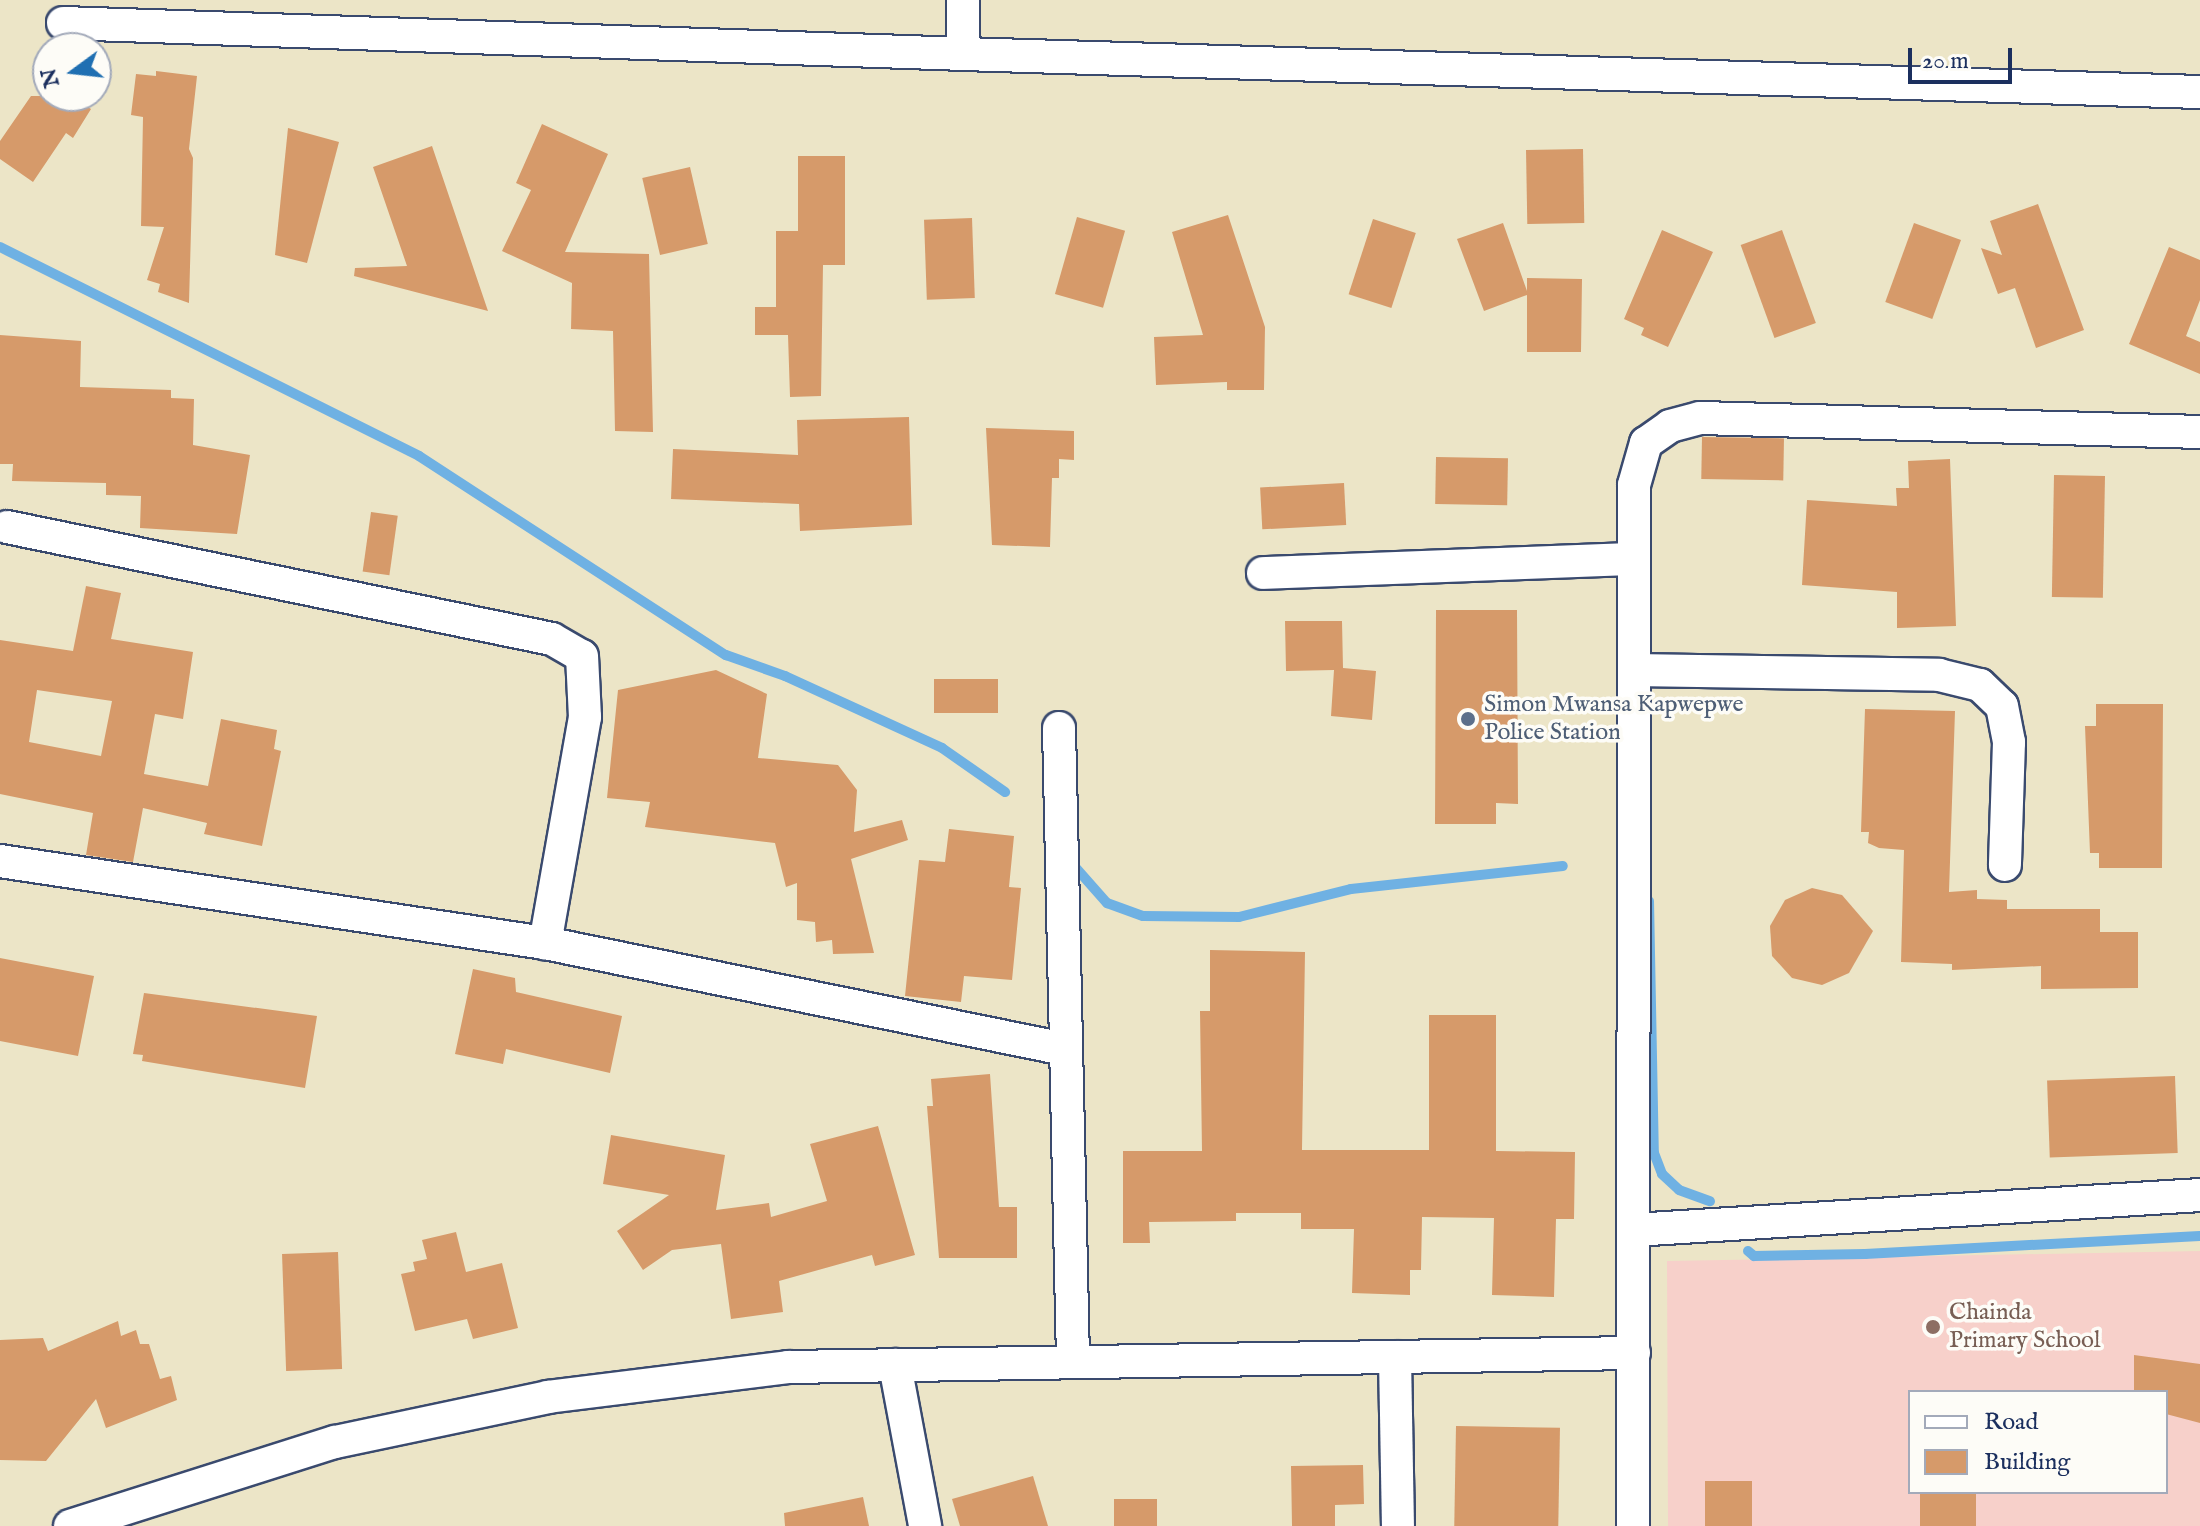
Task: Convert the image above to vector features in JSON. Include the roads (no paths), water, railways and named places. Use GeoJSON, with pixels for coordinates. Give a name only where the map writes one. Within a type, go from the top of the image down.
{"type":"FeatureCollection","features":[{"type":"Feature","properties":{"kind":"street"},"geometry":{"type":"LineString","coordinates":[[963,0],[963,54]]}},
{"type":"Feature","properties":{"kind":"street"},"geometry":{"type":"LineString","coordinates":[[63,23],[2200,92]]}},
{"type":"Feature","properties":{"kind":"street"},"geometry":{"type":"LineString","coordinates":[[1633,1526],[1634,485],[1646,443],[1670,426],[1700,418],[1999,422],[2200,432]]}},
{"type":"Feature","properties":{"kind":"street"},"geometry":{"type":"LineString","coordinates":[[7,527],[552,639],[582,656],[585,717],[545,943]]}},
{"type":"Feature","properties":{"kind":"street"},"geometry":{"type":"LineString","coordinates":[[1263,573],[1634,559]]}},
{"type":"Feature","properties":{"kind":"street"},"geometry":{"type":"LineString","coordinates":[[1634,670],[1939,675],[1980,685],[2002,706],[2009,742],[2005,865]]}},
{"type":"Feature","properties":{"kind":"street"},"geometry":{"type":"LineString","coordinates":[[1059,728],[1073,1362]]}},
{"type":"Feature","properties":{"kind":"street"},"geometry":{"type":"LineString","coordinates":[[0,861],[545,943],[1064,1049]]}},
{"type":"Feature","properties":{"kind":"street"},"geometry":{"type":"LineString","coordinates":[[1633,1230],[2200,1195]]}},
{"type":"Feature","properties":{"kind":"street"},"geometry":{"type":"LineString","coordinates":[[70,1526],[335,1442],[548,1397],[788,1367],[1634,1353]]}},
{"type":"Feature","properties":{"kind":"street"},"geometry":{"type":"LineString","coordinates":[[1395,1357],[1398,1526]]}},
{"type":"Feature","properties":{"kind":"street"},"geometry":{"type":"LineString","coordinates":[[895,1365],[925,1526]]}},
{"type":"Feature","properties":{"kind":"waterway"},"geometry":{"type":"LineString","coordinates":[[0,247],[419,456],[726,655],[785,676],[942,748],[1005,792]]}},
{"type":"Feature","properties":{"kind":"waterway"},"geometry":{"type":"LineString","coordinates":[[1076,868],[1107,903],[1143,916],[1239,917],[1351,889],[1563,866]]}},
{"type":"Feature","properties":{"kind":"waterway"},"geometry":{"type":"LineString","coordinates":[[1649,901],[1654,1153],[1662,1174],[1679,1190],[1710,1201]]}},
{"type":"Feature","properties":{"kind":"waterway"},"geometry":{"type":"LineString","coordinates":[[1748,1251],[1754,1256],[1865,1254],[2200,1236]]}},
{"type":"Feature","properties":{"kind":"place","name":"Simon Mwansa Kapwepwe Police Station"},"geometry":{"type":"Point","coordinates":[1468,719]}},
{"type":"Feature","properties":{"kind":"place","name":"Chainda Primary School"},"geometry":{"type":"Point","coordinates":[1933,1327]}}]}
